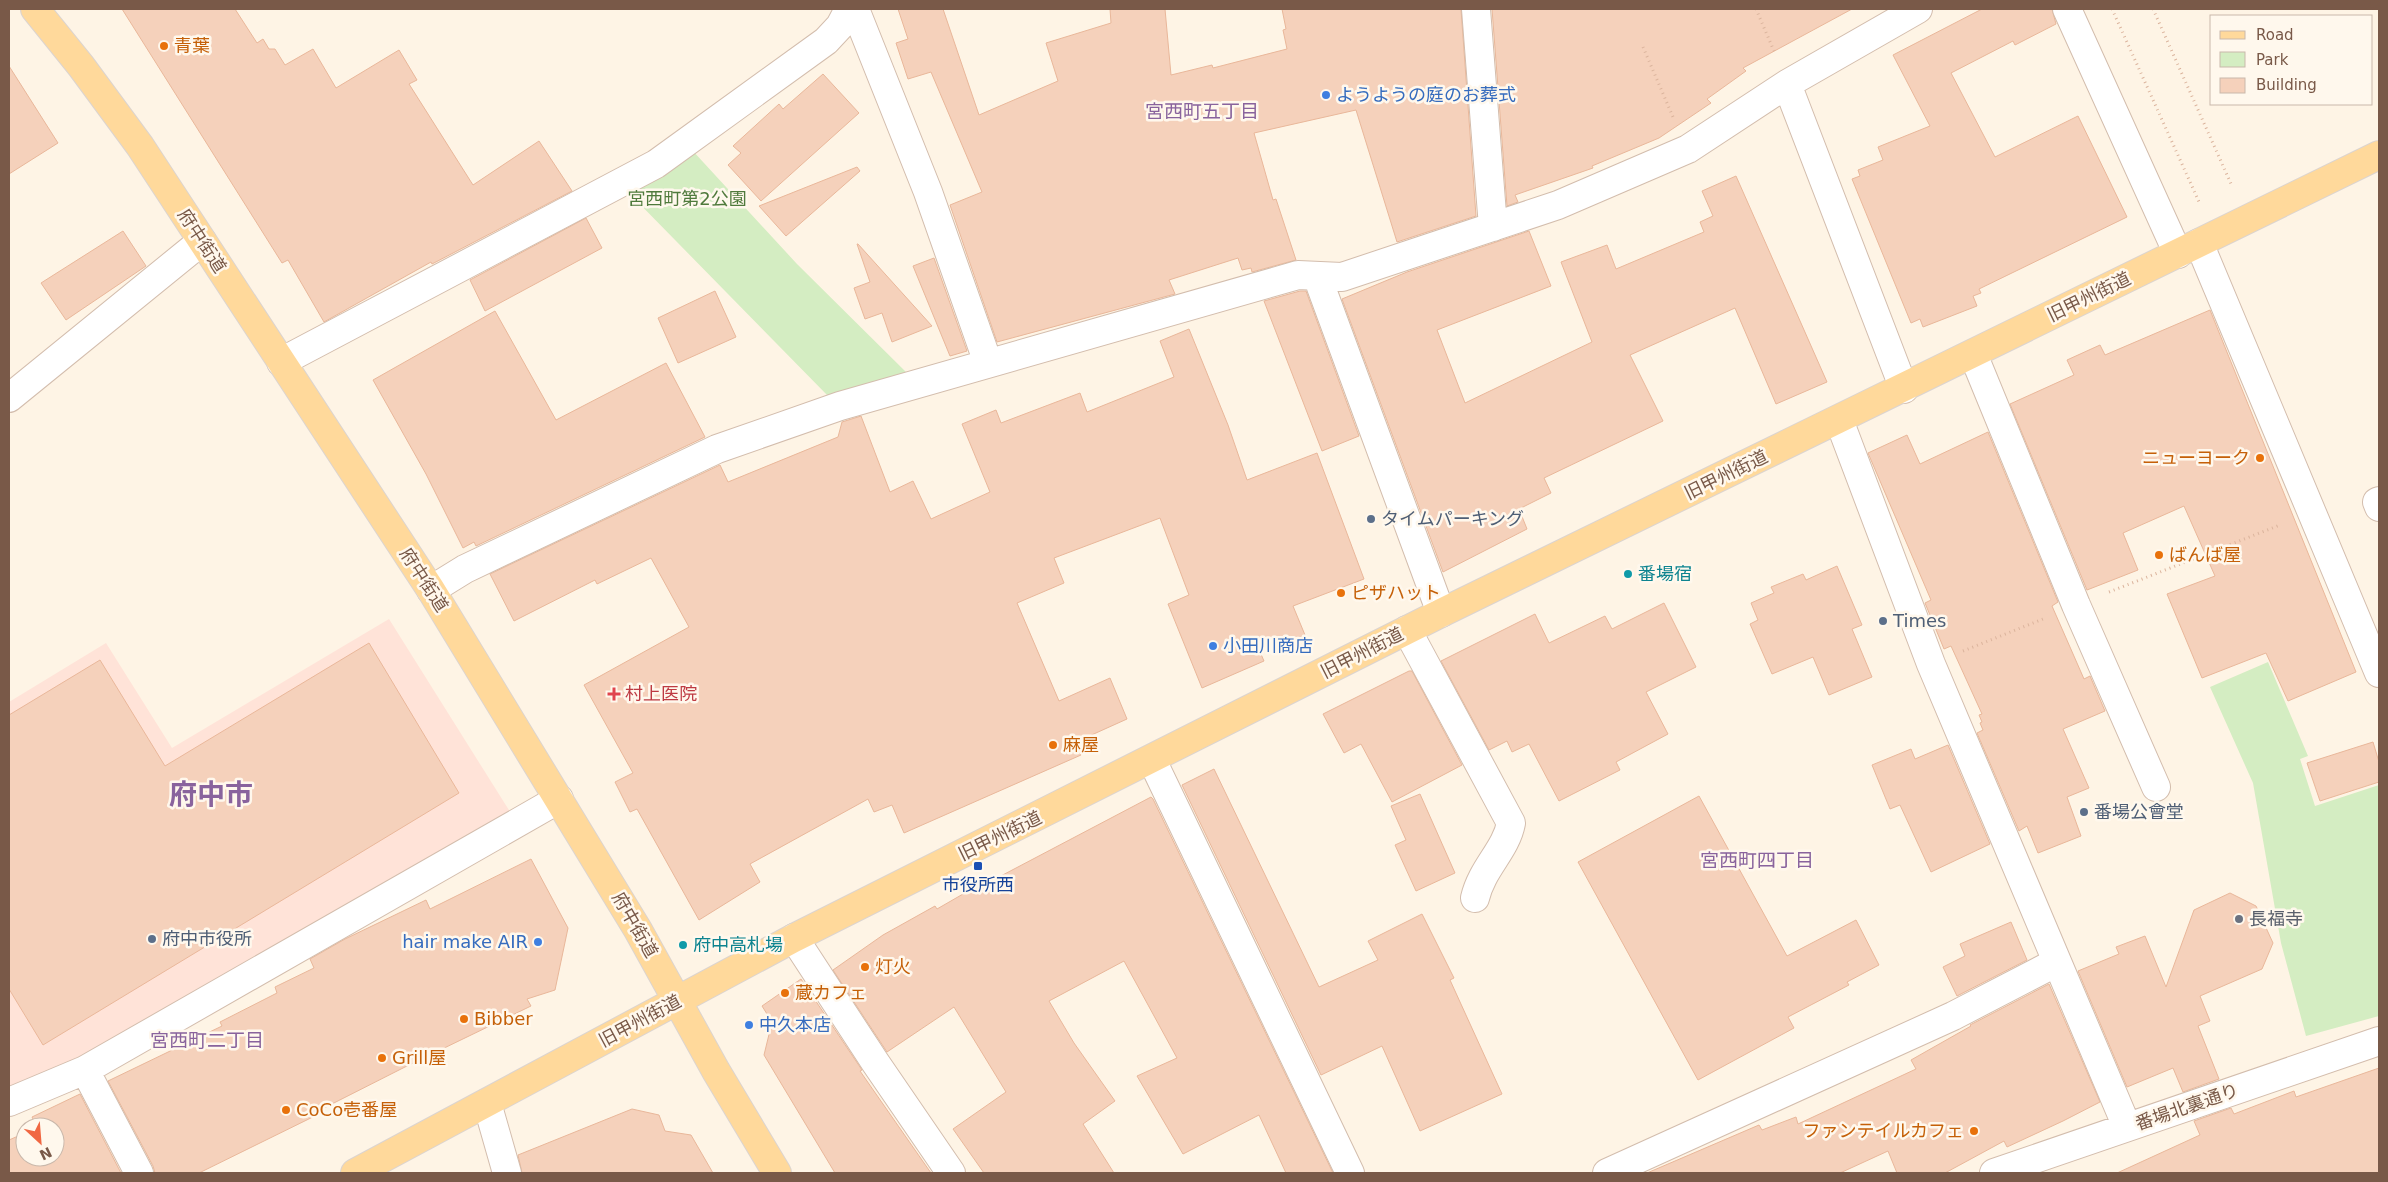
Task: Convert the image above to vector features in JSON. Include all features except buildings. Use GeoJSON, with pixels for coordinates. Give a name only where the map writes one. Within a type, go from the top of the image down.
{"type":"FeatureCollection","features":[{"type":"Feature","properties":{"kind":"main road","name":"府中街道"},"geometry":{"type":"LineString","coordinates":[[35,9],[82,66],[140,146],[431,590],[638,930],[716,1071],[777,1173]]}},
{"type":"Feature","properties":{"kind":"main road","name":"旧甲州街道"},"geometry":{"type":"LineString","coordinates":[[355,1173],[794,938],[1152,760],[1441,613],[1904,389],[2379,155]]}},
{"type":"Feature","properties":{"kind":"street"},"geometry":{"type":"LineString","coordinates":[[281,362],[656,164],[826,41],[840,26],[849,9]]}},
{"type":"Feature","properties":{"kind":"street"},"geometry":{"type":"LineString","coordinates":[[855,9],[928,192],[988,363]]}},
{"type":"Feature","properties":{"kind":"street"},"geometry":{"type":"LineString","coordinates":[[1476,9],[1493,227]]}},
{"type":"Feature","properties":{"kind":"street"},"geometry":{"type":"LineString","coordinates":[[431,590],[465,570],[718,449],[840,406],[1298,276],[1342,277],[1558,205],[1688,149],[1787,84],[1918,9]]}},
{"type":"Feature","properties":{"kind":"street"},"geometry":{"type":"LineString","coordinates":[[2067,9],[2188,249],[2312,512],[2379,673]]}},
{"type":"Feature","properties":{"kind":"street"},"geometry":{"type":"LineString","coordinates":[[1787,84],[1904,389]]}},
{"type":"Feature","properties":{"kind":"street"},"geometry":{"type":"LineString","coordinates":[[9,398],[202,241]]}},
{"type":"Feature","properties":{"kind":"street"},"geometry":{"type":"LineString","coordinates":[[1317,276],[1441,613]]}},
{"type":"Feature","properties":{"kind":"street"},"geometry":{"type":"LineString","coordinates":[[1973,354],[2076,605],[2156,787]]}},
{"type":"Feature","properties":{"kind":"street"},"geometry":{"type":"LineString","coordinates":[[1839,420],[1931,664],[2127,1127]]}},
{"type":"Feature","properties":{"kind":"street"},"geometry":{"type":"LineString","coordinates":[[2379,501],[2377,502],[2379,507]]}},
{"type":"Feature","properties":{"kind":"street"},"geometry":{"type":"LineString","coordinates":[[1407,630],[1511,823],[1509,834],[1479,881],[1474,898]]}},
{"type":"Feature","properties":{"kind":"street"},"geometry":{"type":"LineString","coordinates":[[1152,760],[1350,1173]]}},
{"type":"Feature","properties":{"kind":"street"},"geometry":{"type":"LineString","coordinates":[[9,1102],[85,1070],[559,799]]}},
{"type":"Feature","properties":{"kind":"street"},"geometry":{"type":"LineString","coordinates":[[794,938],[875,1062],[951,1173]]}},
{"type":"Feature","properties":{"kind":"street"},"geometry":{"type":"LineString","coordinates":[[1607,1173],[1953,1016],[2057,962]]}},
{"type":"Feature","properties":{"kind":"street","name":"番場北裏通り"},"geometry":{"type":"LineString","coordinates":[[1994,1173],[2379,1041]]}},
{"type":"Feature","properties":{"kind":"street"},"geometry":{"type":"LineString","coordinates":[[85,1070],[138,1173]]}},
{"type":"Feature","properties":{"kind":"street"},"geometry":{"type":"LineString","coordinates":[[487,1103],[507,1173]]}},
{"type":"Feature","properties":{"kind":"path"},"geometry":{"type":"LineString","coordinates":[[1756,9],[1787,84]]}},
{"type":"Feature","properties":{"kind":"path"},"geometry":{"type":"LineString","coordinates":[[2152,9],[2235,194]]}},
{"type":"Feature","properties":{"kind":"path"},"geometry":{"type":"LineString","coordinates":[[1643,47],[1688,149]]}},
{"type":"Feature","properties":{"kind":"path"},"geometry":{"type":"LineString","coordinates":[[1931,664],[2312,512]]}},
{"type":"Feature","properties":{"kind":"shaded area","name":"府中市役所"},"geometry":{"type":"Polygon","coordinates":[[[389,619],[512,815],[79,1062],[10,1090],[9,702],[106,643],[172,748],[389,619]]]}},
{"type":"Feature","properties":{"kind":"green space","name":"宮西町第2公園"},"geometry":{"type":"Polygon","coordinates":[[[692,150],[797,264],[908,374],[829,397],[626,190],[692,150]]]}},
{"type":"Feature","properties":{"kind":"green space"},"geometry":{"type":"Polygon","coordinates":[[[2268,662],[2308,756],[2300,759],[2315,806],[2379,785],[2379,1016],[2306,1036],[2281,943],[2253,783],[2210,687],[2268,662]]]}},
{"type":"Feature","properties":{"kind":"place","name":"青葉"},"geometry":{"type":"Point","coordinates":[164,46]}},
{"type":"Feature","properties":{"kind":"place","name":"ようようの庭のお葬式"},"geometry":{"type":"Point","coordinates":[1326,95]}},
{"type":"Feature","properties":{"kind":"place","name":"ニューヨーク"},"geometry":{"type":"Point","coordinates":[2260,458]}},
{"type":"Feature","properties":{"kind":"place","name":"タイムパーキング"},"geometry":{"type":"Point","coordinates":[1371,519]}},
{"type":"Feature","properties":{"kind":"place","name":"ばんば屋"},"geometry":{"type":"Point","coordinates":[2159,555]}},
{"type":"Feature","properties":{"kind":"place","name":"番場宿"},"geometry":{"type":"Point","coordinates":[1628,574]}},
{"type":"Feature","properties":{"kind":"place","name":"ピザハット"},"geometry":{"type":"Point","coordinates":[1341,593]}},
{"type":"Feature","properties":{"kind":"place","name":"Times"},"geometry":{"type":"Point","coordinates":[1883,621]}},
{"type":"Feature","properties":{"kind":"place","name":"小田川商店"},"geometry":{"type":"Point","coordinates":[1213,646]}},
{"type":"Feature","properties":{"kind":"place","name":"村上医院"},"geometry":{"type":"Point","coordinates":[614,694]}},
{"type":"Feature","properties":{"kind":"place","name":"麻屋"},"geometry":{"type":"Point","coordinates":[1053,745]}},
{"type":"Feature","properties":{"kind":"place","name":"番場公會堂"},"geometry":{"type":"Point","coordinates":[2084,812]}},
{"type":"Feature","properties":{"kind":"place","name":"市役所西"},"geometry":{"type":"Point","coordinates":[978,866]}},
{"type":"Feature","properties":{"kind":"place","name":"長福寺"},"geometry":{"type":"Point","coordinates":[2239,919]}},
{"type":"Feature","properties":{"kind":"place","name":"府中市役所"},"geometry":{"type":"Point","coordinates":[152,939]}},
{"type":"Feature","properties":{"kind":"place","name":"hair make AIR"},"geometry":{"type":"Point","coordinates":[538,942]}},
{"type":"Feature","properties":{"kind":"place","name":"府中高札場"},"geometry":{"type":"Point","coordinates":[683,945]}},
{"type":"Feature","properties":{"kind":"place","name":"灯火"},"geometry":{"type":"Point","coordinates":[865,967]}},
{"type":"Feature","properties":{"kind":"place","name":"蔵カフェ"},"geometry":{"type":"Point","coordinates":[785,993]}},
{"type":"Feature","properties":{"kind":"place","name":"Bibber"},"geometry":{"type":"Point","coordinates":[464,1019]}},
{"type":"Feature","properties":{"kind":"place","name":"中久本店"},"geometry":{"type":"Point","coordinates":[749,1025]}},
{"type":"Feature","properties":{"kind":"place","name":"Grill屋"},"geometry":{"type":"Point","coordinates":[382,1058]}},
{"type":"Feature","properties":{"kind":"place","name":"CoCo壱番屋"},"geometry":{"type":"Point","coordinates":[286,1110]}},
{"type":"Feature","properties":{"kind":"place","name":"ファンテイルカフェ"},"geometry":{"type":"Point","coordinates":[1974,1131]}},
{"type":"Feature","properties":{"kind":"district","name":"宮西町五丁目"},"geometry":{"type":"Point","coordinates":[1202,111]}},
{"type":"Feature","properties":{"kind":"district","name":"府中市"},"geometry":{"type":"Point","coordinates":[211,794]}},
{"type":"Feature","properties":{"kind":"district","name":"宮西町四丁目"},"geometry":{"type":"Point","coordinates":[1757,860]}},
{"type":"Feature","properties":{"kind":"district","name":"宮西町二丁目"},"geometry":{"type":"Point","coordinates":[207,1040]}}]}
